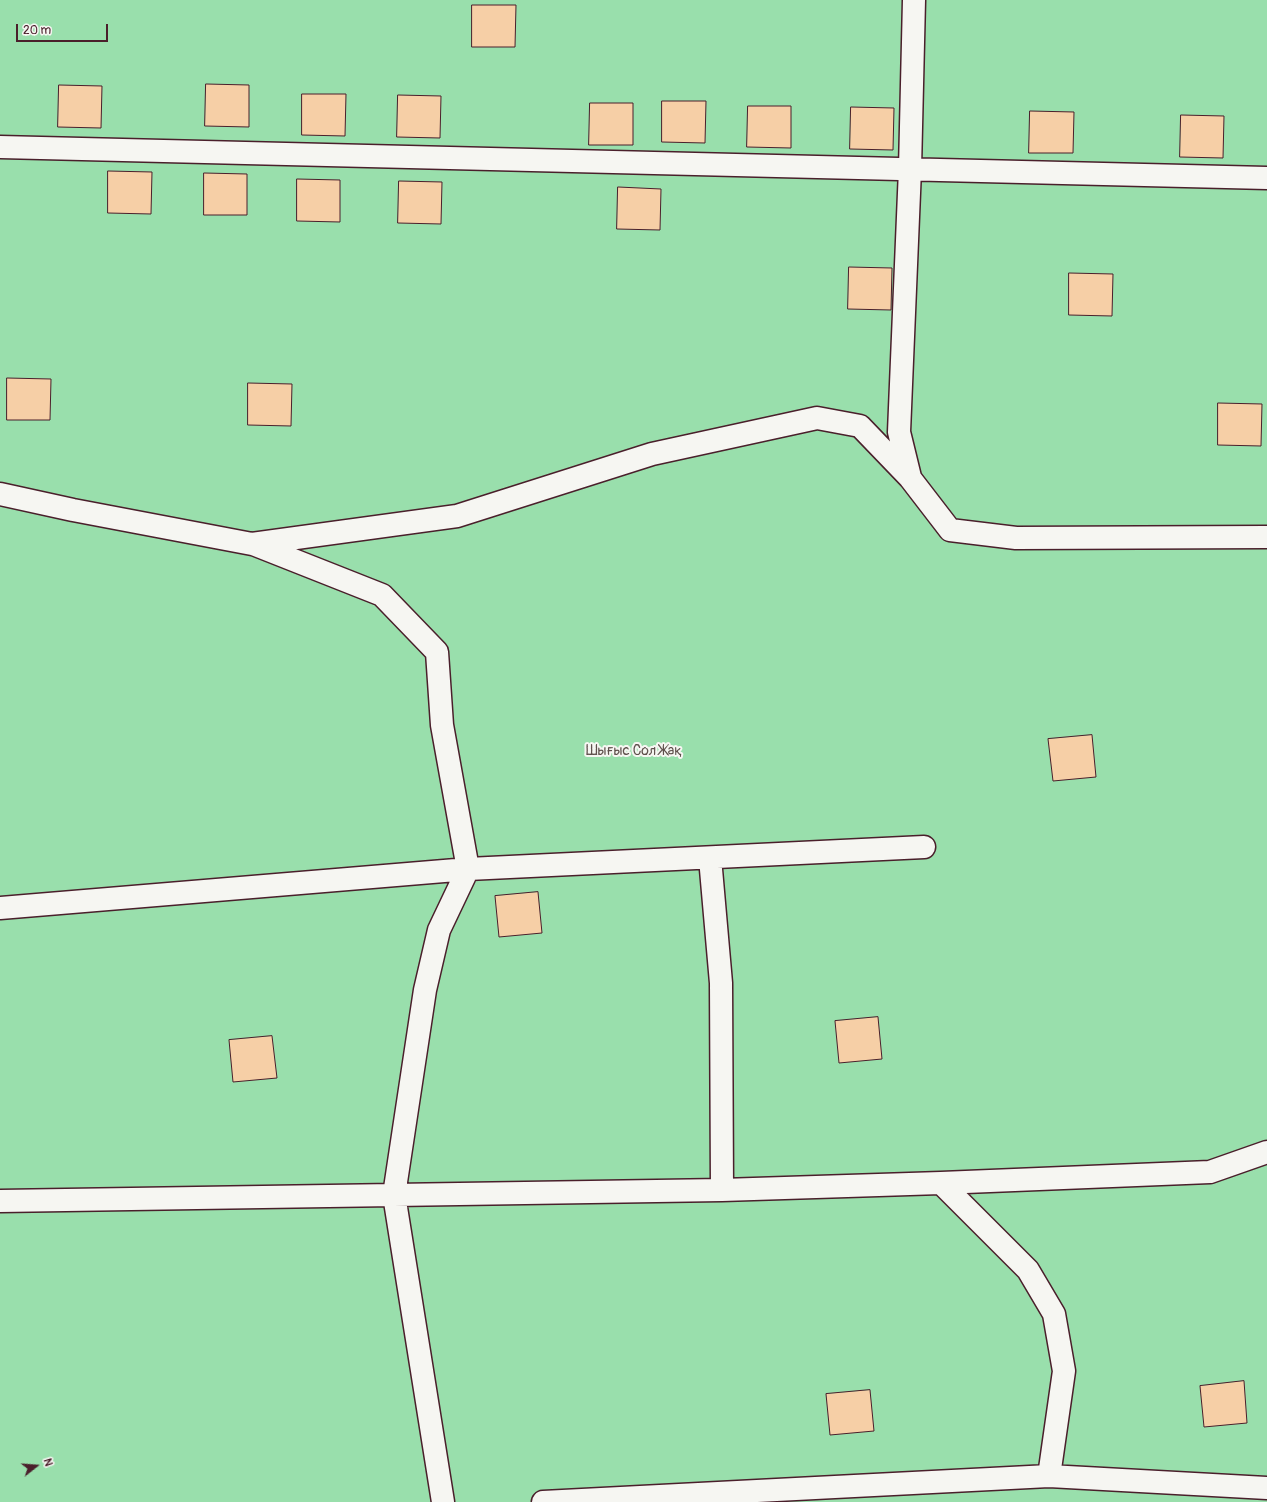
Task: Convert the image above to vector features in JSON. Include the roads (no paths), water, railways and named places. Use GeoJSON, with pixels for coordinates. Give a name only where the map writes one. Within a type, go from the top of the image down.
{"type":"FeatureCollection","features":[{"type":"Feature","properties":{"kind":"street"},"geometry":{"type":"LineString","coordinates":[[910,478],[899,432],[910,169],[914,0]]}},
{"type":"Feature","properties":{"kind":"street"},"geometry":{"type":"LineString","coordinates":[[0,147],[1267,178]]}},
{"type":"Feature","properties":{"kind":"street"},"geometry":{"type":"LineString","coordinates":[[252,544],[457,516],[652,454],[817,418],[860,426],[910,478],[950,530],[1016,538],[1267,537]]}},
{"type":"Feature","properties":{"kind":"street"},"geometry":{"type":"LineString","coordinates":[[0,494],[73,510],[252,544],[382,595],[437,652],[442,725],[468,869],[439,930],[425,990],[394,1195],[443,1502]]}},
{"type":"Feature","properties":{"kind":"street"},"geometry":{"type":"LineString","coordinates":[[0,908],[468,869],[924,847]]}},
{"type":"Feature","properties":{"kind":"street"},"geometry":{"type":"LineString","coordinates":[[710,858],[721,983],[722,1190]]}},
{"type":"Feature","properties":{"kind":"street"},"geometry":{"type":"LineString","coordinates":[[0,1201],[722,1190],[940,1183],[1210,1172],[1267,1152]]}},
{"type":"Feature","properties":{"kind":"street"},"geometry":{"type":"LineString","coordinates":[[940,1183],[1028,1270],[1054,1314],[1064,1371],[1049,1476]]}},
{"type":"Feature","properties":{"kind":"street"},"geometry":{"type":"LineString","coordinates":[[543,1502],[1049,1476],[1267,1488]]}},
{"type":"Feature","properties":{"kind":"park label","name":"Шығыс Сол Жақ"},"geometry":{"type":"Point","coordinates":[634,751]}}]}
